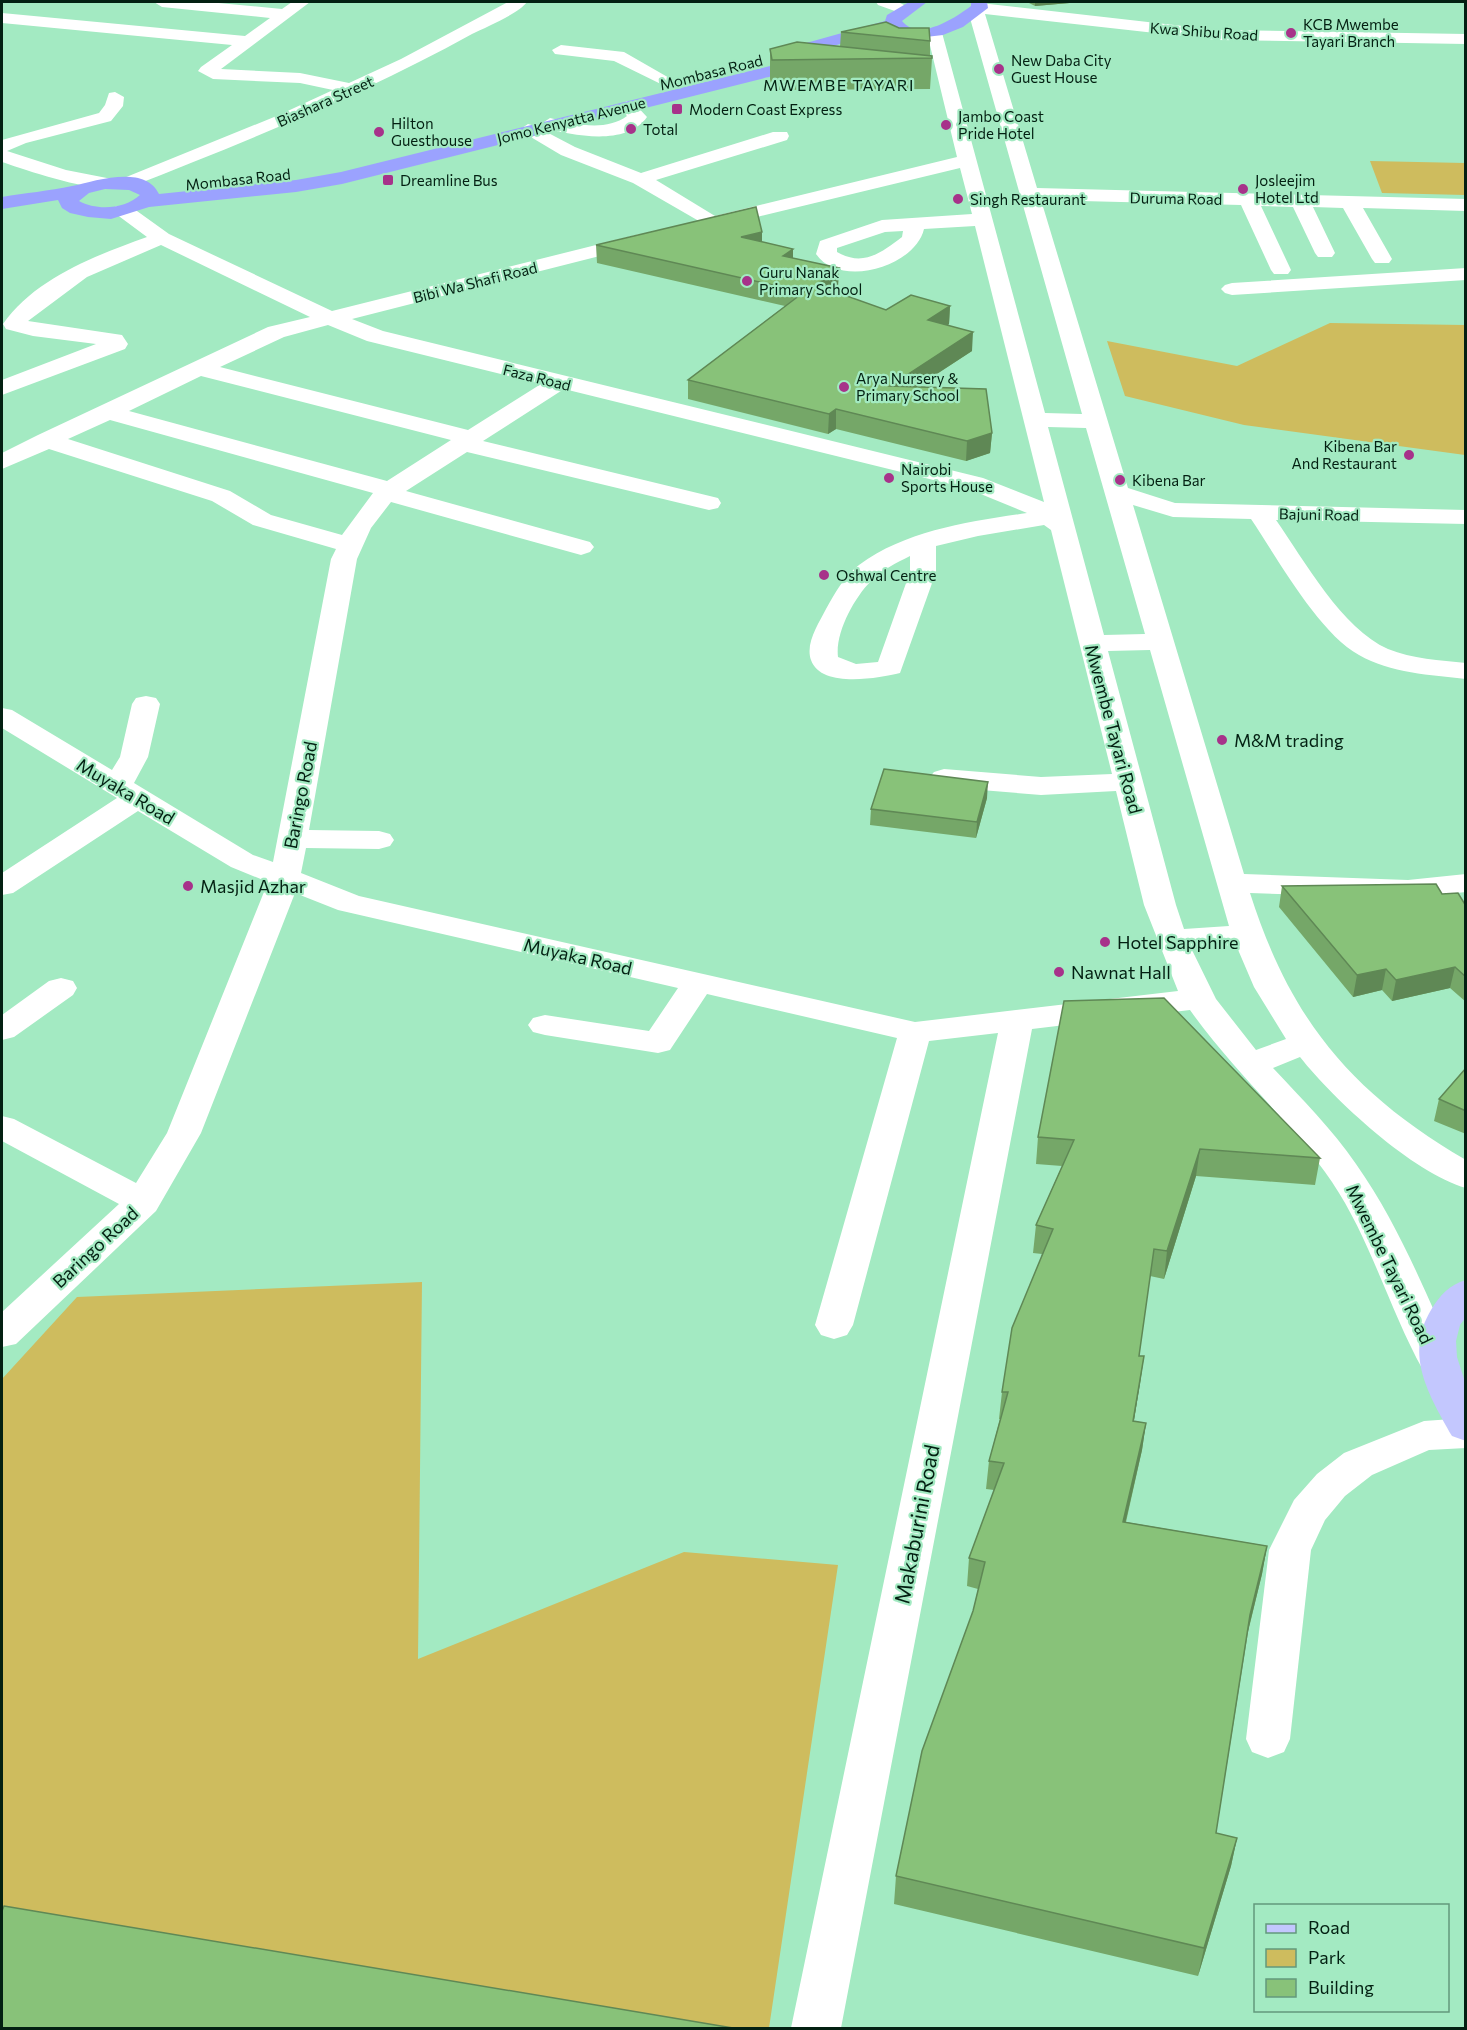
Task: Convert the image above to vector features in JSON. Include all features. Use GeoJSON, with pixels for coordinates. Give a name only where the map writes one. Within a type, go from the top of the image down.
{"type":"FeatureCollection","features":[{"type":"Feature","properties":{"kind":"highway","name":"Jomo Kenyatta Avenue"},"geometry":{"type":"LineString","coordinates":[[75,199],[128,189],[321,183],[550,124],[951,29],[978,7]]}},
{"type":"Feature","properties":{"kind":"highway"},"geometry":{"type":"LineString","coordinates":[[906,12],[898,28],[930,33]]}},
{"type":"Feature","properties":{"kind":"highway","name":"Mombasa Road"},"geometry":{"type":"LineString","coordinates":[[128,189],[321,170],[841,40],[906,12]]}},
{"type":"Feature","properties":{"kind":"highway","name":"Jomo Kenyatta Avenue"},"geometry":{"type":"LineString","coordinates":[[75,199],[95,212],[123,210],[128,189]]}},
{"type":"Feature","properties":{"kind":"highway"},"geometry":{"type":"LineString","coordinates":[[2,203],[75,199]]}},
{"type":"Feature","properties":{"kind":"highway"},"geometry":{"type":"LineString","coordinates":[[2,217],[75,199]]}},
{"type":"Feature","properties":{"kind":"main road"},"geometry":{"type":"LineString","coordinates":[[1466,1293],[1443,1318],[1436,1335],[1449,1387],[1466,1426]]}},
{"type":"Feature","properties":{"kind":"street"},"geometry":{"type":"LineString","coordinates":[[162,2],[285,14]]}},
{"type":"Feature","properties":{"kind":"street"},"geometry":{"type":"LineString","coordinates":[[302,2],[207,71],[213,74],[300,78],[352,89]]}},
{"type":"Feature","properties":{"kind":"street","name":"Biashara Street"},"geometry":{"type":"LineString","coordinates":[[128,189],[286,120],[407,63],[519,2]]}},
{"type":"Feature","properties":{"kind":"street"},"geometry":{"type":"LineString","coordinates":[[884,2],[906,12]]}},
{"type":"Feature","properties":{"kind":"street","name":"Kwa Shibu Road"},"geometry":{"type":"LineString","coordinates":[[978,7],[1106,14],[1218,35],[1466,39]]}},
{"type":"Feature","properties":{"kind":"street","name":"Mwembe Tayari Road"},"geometry":{"type":"LineString","coordinates":[[978,7],[984,143],[983,219],[1021,260],[1096,421],[1231,883],[1247,935],[1262,973],[1283,1009],[1307,1043],[1371,1112],[1405,1139],[1466,1176]]}},
{"type":"Feature","properties":{"kind":"street"},"geometry":{"type":"LineString","coordinates":[[2,18],[248,41]]}},
{"type":"Feature","properties":{"kind":"street","name":"Mwembe Tayari Road"},"geometry":{"type":"LineString","coordinates":[[930,33],[936,80],[984,143],[1029,194],[1021,260],[1035,420],[1047,468],[1056,521],[1092,643],[1160,906],[1199,999],[1251,1064],[1279,1092],[1343,1172],[1365,1207],[1449,1387]]}},
{"type":"Feature","properties":{"kind":"street"},"geometry":{"type":"LineString","coordinates":[[561,50],[618,56],[669,83]]}},
{"type":"Feature","properties":{"kind":"street"},"geometry":{"type":"LineString","coordinates":[[795,65],[829,71]]}},
{"type":"Feature","properties":{"kind":"street"},"geometry":{"type":"LineString","coordinates":[[2,147],[19,139],[105,117],[114,106],[115,97]]}},
{"type":"Feature","properties":{"kind":"street"},"geometry":{"type":"LineString","coordinates":[[528,130],[568,151],[640,179],[711,222]]}},
{"type":"Feature","properties":{"kind":"street"},"geometry":{"type":"LineString","coordinates":[[640,179],[780,136]]}},
{"type":"Feature","properties":{"kind":"street"},"geometry":{"type":"LineString","coordinates":[[688,228],[984,143]]}},
{"type":"Feature","properties":{"kind":"street"},"geometry":{"type":"LineString","coordinates":[[2,156],[63,175],[128,189]]}},
{"type":"Feature","properties":{"kind":"street","name":"Duruma Road"},"geometry":{"type":"LineString","coordinates":[[1029,194],[1466,205]]}},
{"type":"Feature","properties":{"kind":"street"},"geometry":{"type":"LineString","coordinates":[[1248,200],[1281,270]]}},
{"type":"Feature","properties":{"kind":"street"},"geometry":{"type":"LineString","coordinates":[[1300,201],[1325,253]]}},
{"type":"Feature","properties":{"kind":"street"},"geometry":{"type":"LineString","coordinates":[[1350,202],[1382,259]]}},
{"type":"Feature","properties":{"kind":"street","name":"Faza Road"},"geometry":{"type":"LineString","coordinates":[[123,210],[162,237],[331,319],[375,336],[974,483]]}},
{"type":"Feature","properties":{"kind":"street"},"geometry":{"type":"LineString","coordinates":[[915,224],[983,219]]}},
{"type":"Feature","properties":{"kind":"street","name":"Bibi Wa Shafi Road"},"geometry":{"type":"LineString","coordinates":[[2,462],[265,336],[665,234]]}},
{"type":"Feature","properties":{"kind":"street"},"geometry":{"type":"LineString","coordinates":[[2,388],[117,344],[114,340],[33,329],[14,324],[19,316],[48,292],[85,267],[162,237]]}},
{"type":"Feature","properties":{"kind":"street"},"geometry":{"type":"LineString","coordinates":[[1232,289],[1466,274]]}},
{"type":"Feature","properties":{"kind":"street"},"geometry":{"type":"LineString","coordinates":[[197,368],[709,503]]}},
{"type":"Feature","properties":{"kind":"street","name":"Baringo Road"},"geometry":{"type":"LineString","coordinates":[[2,1334],[143,1202],[184,1133],[285,878],[344,559],[359,526],[389,492],[558,382]]}},
{"type":"Feature","properties":{"kind":"street"},"geometry":{"type":"LineString","coordinates":[[108,412],[581,547]]}},
{"type":"Feature","properties":{"kind":"street"},"geometry":{"type":"LineString","coordinates":[[1035,420],[1096,421]]}},
{"type":"Feature","properties":{"kind":"street"},"geometry":{"type":"LineString","coordinates":[[2,437],[38,444],[221,496],[262,520],[351,545]]}},
{"type":"Feature","properties":{"kind":"street"},"geometry":{"type":"LineString","coordinates":[[974,483],[1032,482],[1047,468]]}},
{"type":"Feature","properties":{"kind":"street"},"geometry":{"type":"LineString","coordinates":[[974,483],[1034,507],[1056,521]]}},
{"type":"Feature","properties":{"kind":"street","name":"Bajuni Road"},"geometry":{"type":"LineString","coordinates":[[1116,492],[1173,510],[1466,516]]}},
{"type":"Feature","properties":{"kind":"street","name":"Bajuni Road"},"geometry":{"type":"LineString","coordinates":[[1125,525],[1173,510]]}},
{"type":"Feature","properties":{"kind":"street"},"geometry":{"type":"LineString","coordinates":[[1259,513],[1347,634],[1368,649],[1391,659],[1466,671]]}},
{"type":"Feature","properties":{"kind":"street"},"geometry":{"type":"LineString","coordinates":[[923,541],[923,572],[890,667],[871,673],[844,672],[825,661],[822,644],[848,592],[865,573],[885,559],[923,541],[1056,521]]}},
{"type":"Feature","properties":{"kind":"street"},"geometry":{"type":"LineString","coordinates":[[1092,643],[1160,642]]}},
{"type":"Feature","properties":{"kind":"street"},"geometry":{"type":"LineString","coordinates":[[2,885],[128,792],[146,704]]}},
{"type":"Feature","properties":{"kind":"street","name":"Muyaka Road"},"geometry":{"type":"LineString","coordinates":[[6,724],[93,771],[242,861],[349,903],[915,1032],[1199,999]]}},
{"type":"Feature","properties":{"kind":"street"},"geometry":{"type":"LineString","coordinates":[[93,771],[134,757]]}},
{"type":"Feature","properties":{"kind":"street"},"geometry":{"type":"LineString","coordinates":[[917,774],[1041,786],[1128,782]]}},
{"type":"Feature","properties":{"kind":"street"},"geometry":{"type":"LineString","coordinates":[[292,839],[380,840]]}},
{"type":"Feature","properties":{"kind":"street"},"geometry":{"type":"LineString","coordinates":[[1231,883],[1408,889],[1466,884]]}},
{"type":"Feature","properties":{"kind":"street"},"geometry":{"type":"LineString","coordinates":[[1173,939],[1247,935]]}},
{"type":"Feature","properties":{"kind":"street"},"geometry":{"type":"LineString","coordinates":[[545,1025],[658,1043],[698,983]]}},
{"type":"Feature","properties":{"kind":"street"},"geometry":{"type":"LineString","coordinates":[[2,1030],[61,988]]}},
{"type":"Feature","properties":{"kind":"street","name":"Makaburini Road"},"geometry":{"type":"LineString","coordinates":[[816,2028],[1017,1019]]}},
{"type":"Feature","properties":{"kind":"street"},"geometry":{"type":"LineString","coordinates":[[834,1325],[915,1032]]}},
{"type":"Feature","properties":{"kind":"street"},"geometry":{"type":"LineString","coordinates":[[1251,1064],[1307,1043]]}},
{"type":"Feature","properties":{"kind":"street"},"geometry":{"type":"LineString","coordinates":[[2,1127],[143,1202]]}},
{"type":"Feature","properties":{"kind":"street"},"geometry":{"type":"LineString","coordinates":[[1268,1739],[1290,1550],[1309,1511],[1330,1485],[1358,1464],[1424,1436],[1466,1433]]}},
{"type":"Feature","properties":{"kind":"green space"},"geometry":{"type":"Polygon","coordinates":[[[1370,161],[1465,163],[1465,195],[1382,193],[1370,161]]]}},
{"type":"Feature","properties":{"kind":"green space"},"geometry":{"type":"Polygon","coordinates":[[[1330,323],[1465,325],[1465,455],[1244,425],[1125,396],[1107,341],[1237,366],[1330,323]]]}},
{"type":"Feature","properties":{"kind":"green space"},"geometry":{"type":"Polygon","coordinates":[[[422,1282],[418,1659],[684,1552],[838,1565],[769,2028],[536,2028],[2,1939],[2,1379],[77,1297],[422,1282]]]}},
{"type":"Feature","properties":{"kind":"building"},"geometry":{"type":"Polygon","coordinates":[[[886,22],[899,28],[929,28],[930,41],[841,32],[886,22]]]}},
{"type":"Feature","properties":{"kind":"building"},"geometry":{"type":"Polygon","coordinates":[[[797,42],[932,56],[932,58],[772,60],[770,49],[797,42]]]}},
{"type":"Feature","properties":{"kind":"building"},"geometry":{"type":"Polygon","coordinates":[[[756,207],[762,232],[741,237],[793,249],[783,256],[839,268],[816,285],[886,310],[911,295],[950,306],[928,320],[973,332],[890,386],[986,389],[992,433],[967,441],[836,409],[829,414],[688,380],[804,292],[596,245],[756,207]]]}},
{"type":"Feature","properties":{"kind":"building"},"geometry":{"type":"Polygon","coordinates":[[[884,769],[988,782],[977,822],[871,809],[884,769]]]}},
{"type":"Feature","properties":{"kind":"building"},"geometry":{"type":"Polygon","coordinates":[[[1436,884],[1442,894],[1458,893],[1466,906],[1466,977],[1455,967],[1396,980],[1386,969],[1357,975],[1282,886],[1436,884]]]}},
{"type":"Feature","properties":{"kind":"building"},"geometry":{"type":"Polygon","coordinates":[[[1164,998],[1320,1158],[1200,1149],[1167,1251],[1154,1249],[1139,1356],[1144,1356],[1133,1421],[1146,1423],[1123,1522],[1267,1546],[1250,1615],[1216,1833],[1237,1838],[1204,1948],[896,1876],[922,1751],[973,1611],[985,1562],[969,1558],[1004,1463],[989,1461],[1008,1392],[1002,1392],[1012,1328],[1053,1229],[1036,1225],[1074,1140],[1038,1137],[1064,1001],[1164,998]]]}},
{"type":"Feature","properties":{"kind":"building"},"geometry":{"type":"Polygon","coordinates":[[[1466,1068],[1466,1111],[1439,1099],[1466,1068]]]}},
{"type":"Feature","properties":{"kind":"building"},"geometry":{"type":"Polygon","coordinates":[[[4,1906],[733,2028],[2,2028],[2,1911],[4,1906]]]}},
{"type":"Feature","properties":{"kind":"place","name":"KCB Mwembe Tayari Branch"},"geometry":{"type":"Point","coordinates":[1291,33]}},
{"type":"Feature","properties":{"kind":"place","name":"New Daba City Guest House"},"geometry":{"type":"Point","coordinates":[999,69]}},
{"type":"Feature","properties":{"kind":"place","name":"Modern Coast Express"},"geometry":{"type":"Point","coordinates":[677,109]}},
{"type":"Feature","properties":{"kind":"place","name":"Jambo Coast Pride Hotel"},"geometry":{"type":"Point","coordinates":[946,125]}},
{"type":"Feature","properties":{"kind":"place","name":"Total"},"geometry":{"type":"Point","coordinates":[631,129]}},
{"type":"Feature","properties":{"kind":"place","name":"Hilton Guesthouse"},"geometry":{"type":"Point","coordinates":[379,132]}},
{"type":"Feature","properties":{"kind":"place","name":"Dreamline Bus"},"geometry":{"type":"Point","coordinates":[388,180]}},
{"type":"Feature","properties":{"kind":"place","name":"Josleejim Hotel Ltd"},"geometry":{"type":"Point","coordinates":[1243,189]}},
{"type":"Feature","properties":{"kind":"place","name":"Singh Restaurant"},"geometry":{"type":"Point","coordinates":[958,199]}},
{"type":"Feature","properties":{"kind":"place","name":"Guru Nanak Primary School"},"geometry":{"type":"Point","coordinates":[747,281]}},
{"type":"Feature","properties":{"kind":"place","name":"Arya Nursery & Primary School"},"geometry":{"type":"Point","coordinates":[844,387]}},
{"type":"Feature","properties":{"kind":"place","name":"Kibena Bar And Restaurant"},"geometry":{"type":"Point","coordinates":[1409,455]}},
{"type":"Feature","properties":{"kind":"place","name":"Nairobi Sports House"},"geometry":{"type":"Point","coordinates":[889,478]}},
{"type":"Feature","properties":{"kind":"place","name":"Kibena Bar"},"geometry":{"type":"Point","coordinates":[1120,480]}},
{"type":"Feature","properties":{"kind":"place","name":"Oshwal Centre"},"geometry":{"type":"Point","coordinates":[824,575]}},
{"type":"Feature","properties":{"kind":"place","name":"M&M trading"},"geometry":{"type":"Point","coordinates":[1222,740]}},
{"type":"Feature","properties":{"kind":"place","name":"Masjid Azhar"},"geometry":{"type":"Point","coordinates":[188,886]}},
{"type":"Feature","properties":{"kind":"place","name":"Hotel Sapphire"},"geometry":{"type":"Point","coordinates":[1105,942]}},
{"type":"Feature","properties":{"kind":"place","name":"Nawnat Hall"},"geometry":{"type":"Point","coordinates":[1059,972]}},
{"type":"Feature","properties":{"kind":"district","name":"MWEMBE TAYARI"},"geometry":{"type":"Point","coordinates":[839,84]}}]}
